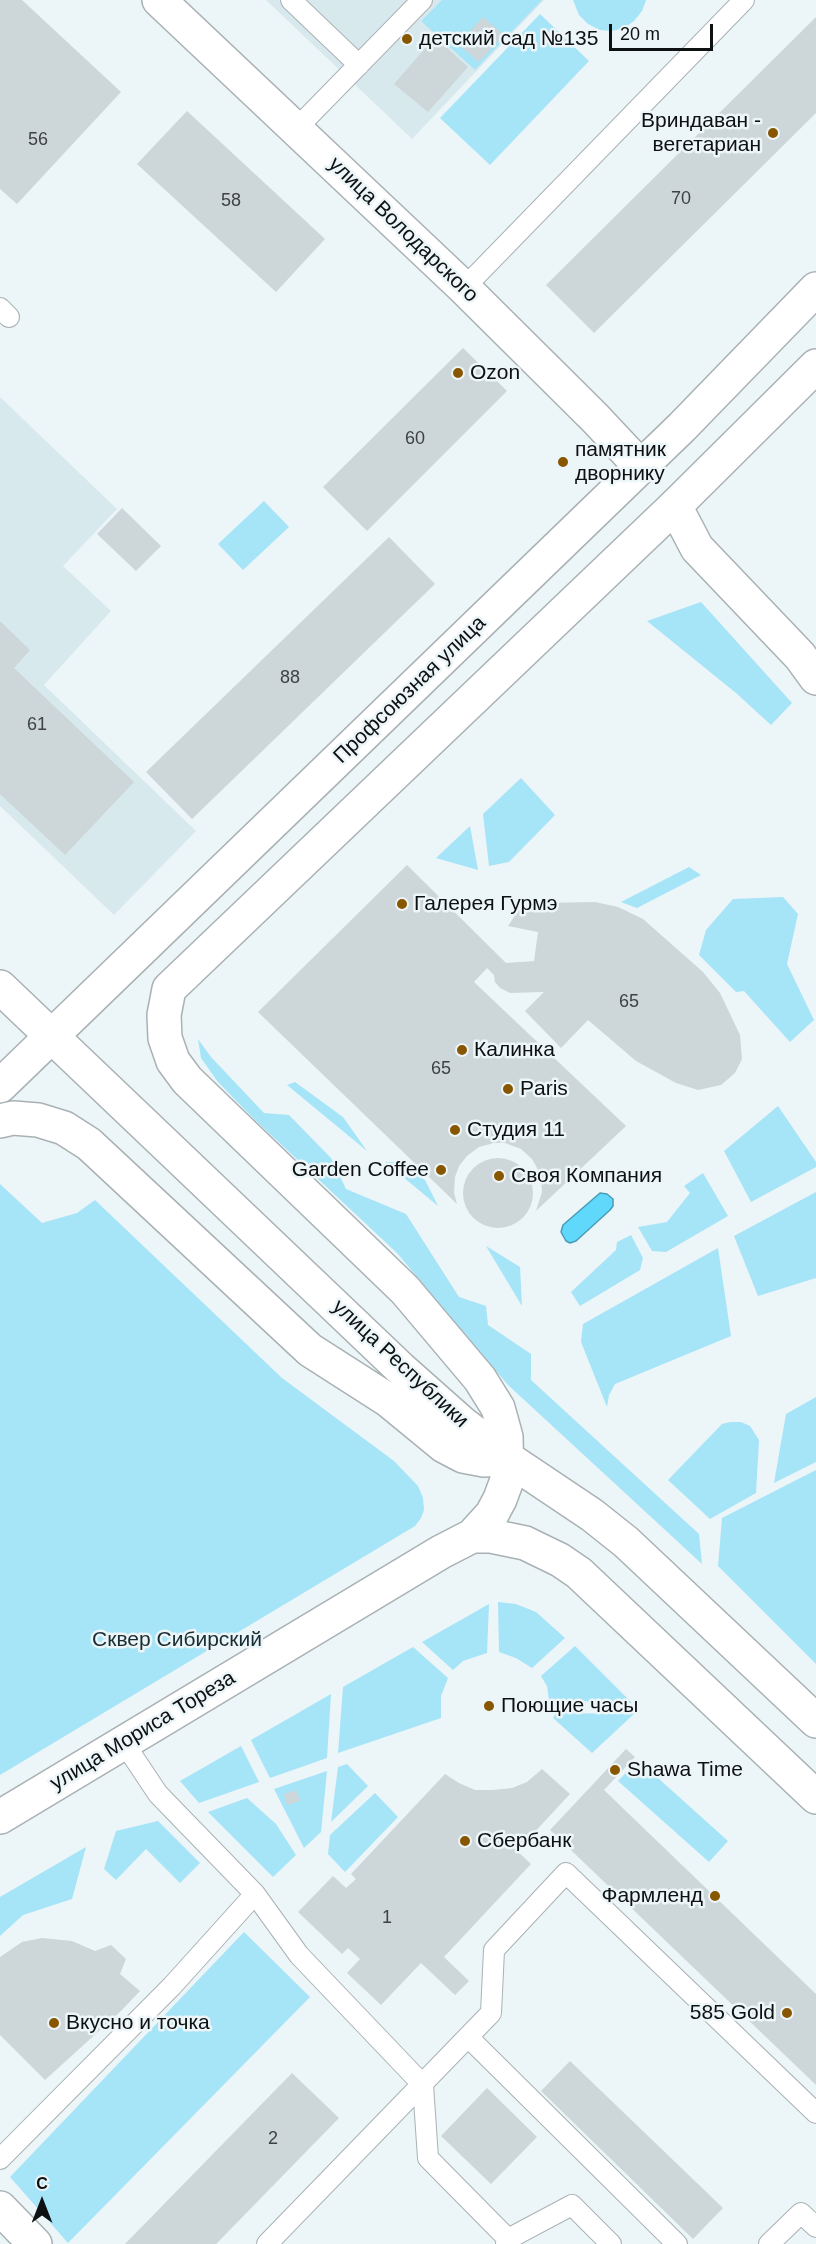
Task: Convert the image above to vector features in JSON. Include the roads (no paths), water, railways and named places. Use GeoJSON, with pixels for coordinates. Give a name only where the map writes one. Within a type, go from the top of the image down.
{"type":"FeatureCollection","features":[{"type":"Feature","properties":{"kind":"main road","name":"улица Володарского"},"geometry":{"type":"LineString","coordinates":[[159,0],[464,288],[641,466],[675,506]]}},
{"type":"Feature","properties":{"kind":"main road","name":"Профсоюзная улица"},"geometry":{"type":"LineString","coordinates":[[0,1086],[641,466],[816,289]]}},
{"type":"Feature","properties":{"kind":"main road"},"geometry":{"type":"LineString","coordinates":[[472,1536],[492,1514],[507,1480],[506,1437],[498,1408],[480,1379],[405,1290],[187,1080],[173,1061],[165,1038],[164,1015],[169,989],[675,506],[816,366]]}},
{"type":"Feature","properties":{"kind":"main road"},"geometry":{"type":"LineString","coordinates":[[675,506],[697,548],[800,656],[816,678]]}},
{"type":"Feature","properties":{"kind":"main road","name":"улица Республики"},"geometry":{"type":"LineString","coordinates":[[0,987],[400,1368],[462,1423],[507,1458],[592,1515],[626,1542],[816,1720]]}},
{"type":"Feature","properties":{"kind":"main road"},"geometry":{"type":"LineString","coordinates":[[0,1121],[13,1118],[38,1120],[64,1128],[89,1144],[310,1350],[388,1400],[444,1446],[463,1456],[484,1461],[507,1458]]}},
{"type":"Feature","properties":{"kind":"main road"},"geometry":{"type":"LineString","coordinates":[[472,1536],[507,1538],[525,1543],[560,1560],[579,1573],[816,1797]]}},
{"type":"Feature","properties":{"kind":"main road","name":"улица Мориса Тореза"},"geometry":{"type":"LineString","coordinates":[[0,1817],[430,1558],[472,1536]]}},
{"type":"Feature","properties":{"kind":"main road"},"geometry":{"type":"LineString","coordinates":[[0,2208],[35,2244]]}},
{"type":"Feature","properties":{"kind":"lane"},"geometry":{"type":"LineString","coordinates":[[291,0],[359,65]]}},
{"type":"Feature","properties":{"kind":"lane"},"geometry":{"type":"LineString","coordinates":[[296,129],[422,0]]}},
{"type":"Feature","properties":{"kind":"lane"},"geometry":{"type":"LineString","coordinates":[[464,288],[744,0]]}},
{"type":"Feature","properties":{"kind":"lane"},"geometry":{"type":"LineString","coordinates":[[124,1743],[158,1794],[255,1894],[299,1955],[423,2085],[428,2158],[507,2242],[572,2205],[612,2244]]}},
{"type":"Feature","properties":{"kind":"lane"},"geometry":{"type":"LineString","coordinates":[[267,2244],[491,2013],[494,1950],[566,1873],[816,2113]]}},
{"type":"Feature","properties":{"kind":"lane"},"geometry":{"type":"LineString","coordinates":[[0,2158],[172,1986],[255,1894]]}},
{"type":"Feature","properties":{"kind":"lane"},"geometry":{"type":"LineString","coordinates":[[468,2037],[676,2244]]}},
{"type":"Feature","properties":{"kind":"lane"},"geometry":{"type":"LineString","coordinates":[[769,2244],[801,2213],[816,2227]]}},
{"type":"Feature","properties":{"kind":"place","name":"детский сад №135"},"geometry":{"type":"Point","coordinates":[407,39]}},
{"type":"Feature","properties":{"kind":"place","name":"Вриндаван - вегетариан"},"geometry":{"type":"Point","coordinates":[773,133]}},
{"type":"Feature","properties":{"kind":"place","name":"Ozon"},"geometry":{"type":"Point","coordinates":[458,373]}},
{"type":"Feature","properties":{"kind":"place","name":"памятник дворнику"},"geometry":{"type":"Point","coordinates":[563,462]}},
{"type":"Feature","properties":{"kind":"place","name":"Галерея Гурмэ"},"geometry":{"type":"Point","coordinates":[402,904]}},
{"type":"Feature","properties":{"kind":"place","name":"Калинка"},"geometry":{"type":"Point","coordinates":[462,1050]}},
{"type":"Feature","properties":{"kind":"place","name":"Paris"},"geometry":{"type":"Point","coordinates":[508,1089]}},
{"type":"Feature","properties":{"kind":"place","name":"Студия 11"},"geometry":{"type":"Point","coordinates":[455,1130]}},
{"type":"Feature","properties":{"kind":"place","name":"Garden Coffee"},"geometry":{"type":"Point","coordinates":[441,1170]}},
{"type":"Feature","properties":{"kind":"place","name":"Своя Компания"},"geometry":{"type":"Point","coordinates":[499,1176]}},
{"type":"Feature","properties":{"kind":"place","name":"Поющие часы"},"geometry":{"type":"Point","coordinates":[489,1706]}},
{"type":"Feature","properties":{"kind":"place","name":"Shawa Time"},"geometry":{"type":"Point","coordinates":[615,1770]}},
{"type":"Feature","properties":{"kind":"place","name":"Сбербанк"},"geometry":{"type":"Point","coordinates":[465,1841]}},
{"type":"Feature","properties":{"kind":"place","name":"Фармленд"},"geometry":{"type":"Point","coordinates":[715,1896]}},
{"type":"Feature","properties":{"kind":"place","name":"585 Gold"},"geometry":{"type":"Point","coordinates":[787,2013]}},
{"type":"Feature","properties":{"kind":"place","name":"Вкусно и точка"},"geometry":{"type":"Point","coordinates":[54,2023]}},
{"type":"Feature","properties":{"kind":"park label","name":"Сквер Сибирский"},"geometry":{"type":"Point","coordinates":[177,1640]}}]}
